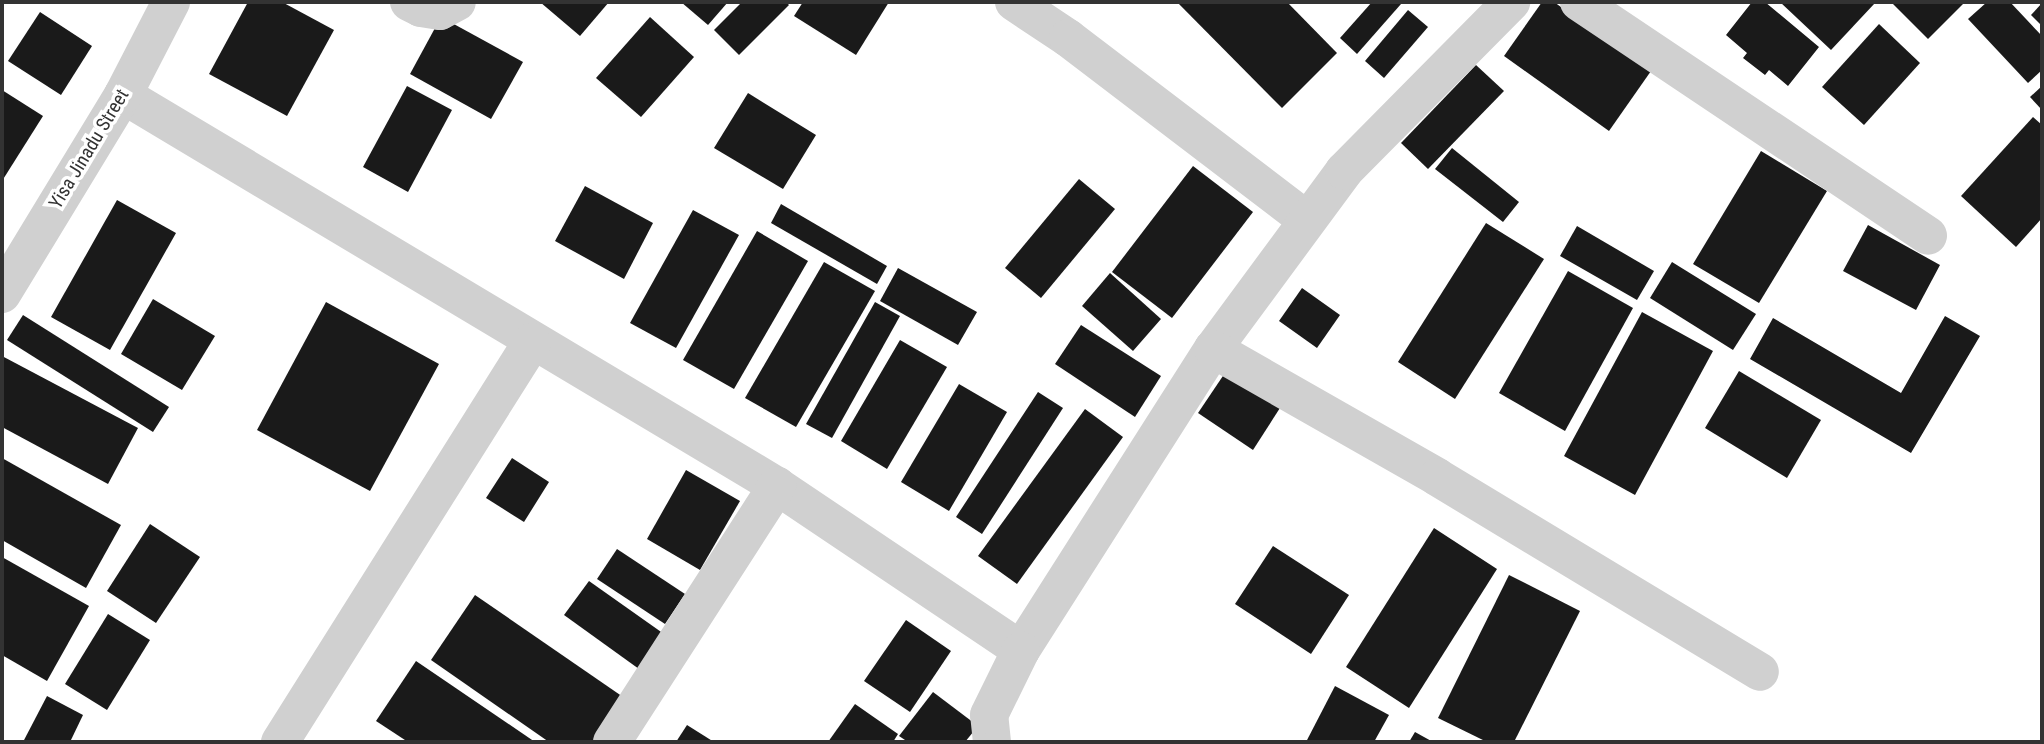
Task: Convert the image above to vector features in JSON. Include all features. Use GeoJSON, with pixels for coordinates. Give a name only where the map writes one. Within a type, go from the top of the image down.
{"type":"FeatureCollection","features":[{"type":"Feature","properties":{"kind":"street","name":"Yisa Jinadu Street"},"geometry":{"type":"LineString","coordinates":[[2,294],[122,95],[171,2]]}},
{"type":"Feature","properties":{"kind":"street"},"geometry":{"type":"LineString","coordinates":[[409,2],[421,8],[440,11],[457,2]]}},
{"type":"Feature","properties":{"kind":"street"},"geometry":{"type":"LineString","coordinates":[[1014,2],[1068,38],[1307,220]]}},
{"type":"Feature","properties":{"kind":"street"},"geometry":{"type":"LineString","coordinates":[[992,742],[989,715],[1021,650],[1213,349],[1344,171],[1511,2]]}},
{"type":"Feature","properties":{"kind":"street"},"geometry":{"type":"LineString","coordinates":[[1579,2],[1928,236]]}},
{"type":"Feature","properties":{"kind":"street"},"geometry":{"type":"LineString","coordinates":[[122,95],[532,342],[778,486],[1021,650]]}},
{"type":"Feature","properties":{"kind":"street"},"geometry":{"type":"LineString","coordinates":[[280,742],[532,342]]}},
{"type":"Feature","properties":{"kind":"street"},"geometry":{"type":"LineString","coordinates":[[1213,349],[1437,477],[1760,672]]}},
{"type":"Feature","properties":{"kind":"street"},"geometry":{"type":"LineString","coordinates":[[612,742],[778,486]]}},
{"type":"Feature","properties":{"kind":"building"},"geometry":{"type":"Polygon","coordinates":[[[248,2],[282,2],[334,30],[287,116],[209,74],[248,2]]]}},
{"type":"Feature","properties":{"kind":"building"},"geometry":{"type":"Polygon","coordinates":[[[540,2],[609,2],[580,36],[540,2]]]}},
{"type":"Feature","properties":{"kind":"building"},"geometry":{"type":"Polygon","coordinates":[[[681,2],[728,2],[708,25],[681,2]]]}},
{"type":"Feature","properties":{"kind":"building"},"geometry":{"type":"Polygon","coordinates":[[[742,2],[786,2],[789,5],[739,55],[714,30],[742,2]]]}},
{"type":"Feature","properties":{"kind":"building"},"geometry":{"type":"Polygon","coordinates":[[[803,2],[889,2],[856,55],[794,16],[803,2]]]}},
{"type":"Feature","properties":{"kind":"building"},"geometry":{"type":"Polygon","coordinates":[[[1177,2],[1287,2],[1337,53],[1282,108],[1177,2]]]}},
{"type":"Feature","properties":{"kind":"building"},"geometry":{"type":"Polygon","coordinates":[[[1372,2],[1401,4],[1357,54],[1340,38],[1372,2]]]}},
{"type":"Feature","properties":{"kind":"building"},"geometry":{"type":"Polygon","coordinates":[[[1542,2],[1554,2],[1651,71],[1609,131],[1504,56],[1542,2]]]}},
{"type":"Feature","properties":{"kind":"building"},"geometry":{"type":"Polygon","coordinates":[[[1752,2],[1765,2],[1819,47],[1788,86],[1769,70],[1765,75],[1743,58],[1747,53],[1726,35],[1752,2]]]}},
{"type":"Feature","properties":{"kind":"building"},"geometry":{"type":"Polygon","coordinates":[[[1780,2],[1873,2],[1875,3],[1831,50],[1780,2]]]}},
{"type":"Feature","properties":{"kind":"building"},"geometry":{"type":"Polygon","coordinates":[[[1891,2],[1965,2],[1928,39],[1891,2]]]}},
{"type":"Feature","properties":{"kind":"building"},"geometry":{"type":"Polygon","coordinates":[[[1987,2],[2010,2],[2042,36],[2042,70],[2028,83],[1968,19],[1987,2]]]}},
{"type":"Feature","properties":{"kind":"building"},"geometry":{"type":"Polygon","coordinates":[[[2042,3],[2042,26],[2031,15],[2042,3]]]}},
{"type":"Feature","properties":{"kind":"building"},"geometry":{"type":"Polygon","coordinates":[[[1408,10],[1428,27],[1384,78],[1365,61],[1408,10]]]}},
{"type":"Feature","properties":{"kind":"building"},"geometry":{"type":"Polygon","coordinates":[[[40,12],[92,46],[61,95],[8,61],[40,12]]]}},
{"type":"Feature","properties":{"kind":"building"},"geometry":{"type":"Polygon","coordinates":[[[441,17],[523,62],[491,119],[410,74],[441,17]]]}},
{"type":"Feature","properties":{"kind":"building"},"geometry":{"type":"Polygon","coordinates":[[[650,17],[694,57],[641,117],[596,78],[650,17]]]}},
{"type":"Feature","properties":{"kind":"building"},"geometry":{"type":"Polygon","coordinates":[[[1879,24],[1920,63],[1864,125],[1822,87],[1879,24]]]}},
{"type":"Feature","properties":{"kind":"building"},"geometry":{"type":"Polygon","coordinates":[[[1476,65],[1504,91],[1428,169],[1401,143],[1476,65]]]}},
{"type":"Feature","properties":{"kind":"building"},"geometry":{"type":"Polygon","coordinates":[[[407,86],[452,110],[408,192],[363,167],[407,86]]]}},
{"type":"Feature","properties":{"kind":"building"},"geometry":{"type":"Polygon","coordinates":[[[2042,86],[2042,110],[2030,97],[2042,86]]]}},
{"type":"Feature","properties":{"kind":"building"},"geometry":{"type":"Polygon","coordinates":[[[2,90],[43,116],[2,181],[2,90]]]}},
{"type":"Feature","properties":{"kind":"building"},"geometry":{"type":"Polygon","coordinates":[[[748,93],[816,135],[783,189],[714,148],[748,93]]]}},
{"type":"Feature","properties":{"kind":"building"},"geometry":{"type":"Polygon","coordinates":[[[2033,117],[2042,125],[2042,218],[2016,247],[1961,196],[2033,117]]]}},
{"type":"Feature","properties":{"kind":"building"},"geometry":{"type":"Polygon","coordinates":[[[1452,148],[1519,202],[1503,222],[1435,169],[1452,148]]]}},
{"type":"Feature","properties":{"kind":"building"},"geometry":{"type":"Polygon","coordinates":[[[1761,151],[1827,191],[1759,303],[1693,264],[1761,151]]]}},
{"type":"Feature","properties":{"kind":"building"},"geometry":{"type":"Polygon","coordinates":[[[1193,166],[1253,212],[1172,318],[1112,272],[1193,166]]]}},
{"type":"Feature","properties":{"kind":"building"},"geometry":{"type":"Polygon","coordinates":[[[1079,179],[1115,209],[1041,298],[1005,268],[1079,179]]]}},
{"type":"Feature","properties":{"kind":"building"},"geometry":{"type":"Polygon","coordinates":[[[585,186],[653,223],[624,279],[555,241],[585,186]]]}},
{"type":"Feature","properties":{"kind":"building"},"geometry":{"type":"Polygon","coordinates":[[[117,200],[176,233],[110,350],[51,317],[117,200]]]}},
{"type":"Feature","properties":{"kind":"building"},"geometry":{"type":"Polygon","coordinates":[[[781,204],[887,266],[877,284],[771,223],[781,204]]]}},
{"type":"Feature","properties":{"kind":"building"},"geometry":{"type":"Polygon","coordinates":[[[693,210],[739,235],[676,348],[630,323],[693,210]]]}},
{"type":"Feature","properties":{"kind":"building"},"geometry":{"type":"Polygon","coordinates":[[[1486,223],[1544,259],[1455,399],[1398,362],[1486,223]]]}},
{"type":"Feature","properties":{"kind":"building"},"geometry":{"type":"Polygon","coordinates":[[[1868,225],[1940,265],[1916,310],[1843,271],[1868,225]]]}},
{"type":"Feature","properties":{"kind":"building"},"geometry":{"type":"Polygon","coordinates":[[[1577,226],[1654,271],[1637,300],[1560,256],[1577,226]]]}},
{"type":"Feature","properties":{"kind":"building"},"geometry":{"type":"Polygon","coordinates":[[[757,231],[808,261],[734,389],[683,360],[757,231]]]}},
{"type":"Feature","properties":{"kind":"building"},"geometry":{"type":"Polygon","coordinates":[[[824,262],[875,291],[796,427],[745,398],[824,262]]]}},
{"type":"Feature","properties":{"kind":"building"},"geometry":{"type":"Polygon","coordinates":[[[1672,262],[1756,314],[1733,350],[1650,298],[1672,262]]]}},
{"type":"Feature","properties":{"kind":"building"},"geometry":{"type":"Polygon","coordinates":[[[898,268],[977,312],[958,345],[880,301],[898,268]]]}},
{"type":"Feature","properties":{"kind":"building"},"geometry":{"type":"Polygon","coordinates":[[[1568,271],[1633,308],[1565,431],[1499,393],[1568,271]]]}},
{"type":"Feature","properties":{"kind":"building"},"geometry":{"type":"Polygon","coordinates":[[[1110,273],[1161,319],[1133,351],[1082,306],[1110,273]]]}},
{"type":"Feature","properties":{"kind":"building"},"geometry":{"type":"Polygon","coordinates":[[[1302,288],[1340,315],[1317,348],[1279,321],[1302,288]]]}},
{"type":"Feature","properties":{"kind":"building"},"geometry":{"type":"Polygon","coordinates":[[[153,299],[215,336],[182,390],[121,354],[153,299]]]}},
{"type":"Feature","properties":{"kind":"building"},"geometry":{"type":"Polygon","coordinates":[[[326,302],[439,364],[370,491],[257,430],[326,302]]]}},
{"type":"Feature","properties":{"kind":"building"},"geometry":{"type":"Polygon","coordinates":[[[875,302],[900,316],[832,438],[806,424],[875,302]]]}},
{"type":"Feature","properties":{"kind":"building"},"geometry":{"type":"Polygon","coordinates":[[[1642,312],[1713,351],[1635,495],[1564,456],[1642,312]]]}},
{"type":"Feature","properties":{"kind":"building"},"geometry":{"type":"Polygon","coordinates":[[[23,315],[169,407],[153,432],[7,340],[23,315]]]}},
{"type":"Feature","properties":{"kind":"building"},"geometry":{"type":"Polygon","coordinates":[[[1945,316],[1980,336],[1911,453],[1750,359],[1773,318],[1901,393],[1945,316]]]}},
{"type":"Feature","properties":{"kind":"building"},"geometry":{"type":"Polygon","coordinates":[[[1081,325],[1161,376],[1135,417],[1055,364],[1081,325]]]}},
{"type":"Feature","properties":{"kind":"building"},"geometry":{"type":"Polygon","coordinates":[[[900,340],[947,367],[887,469],[841,441],[900,340]]]}},
{"type":"Feature","properties":{"kind":"building"},"geometry":{"type":"Polygon","coordinates":[[[2,356],[138,428],[108,484],[2,427],[2,356]]]}},
{"type":"Feature","properties":{"kind":"building"},"geometry":{"type":"Polygon","coordinates":[[[1233,361],[1287,397],[1253,450],[1198,413],[1233,361]]]}},
{"type":"Feature","properties":{"kind":"building"},"geometry":{"type":"Polygon","coordinates":[[[1739,371],[1821,420],[1787,478],[1705,428],[1739,371]]]}},
{"type":"Feature","properties":{"kind":"building"},"geometry":{"type":"Polygon","coordinates":[[[959,384],[1007,412],[949,511],[901,482],[959,384]]]}},
{"type":"Feature","properties":{"kind":"building"},"geometry":{"type":"Polygon","coordinates":[[[1038,392],[1063,408],[982,534],[956,517],[1038,392]]]}},
{"type":"Feature","properties":{"kind":"building"},"geometry":{"type":"Polygon","coordinates":[[[1085,409],[1123,437],[1017,584],[978,556],[1085,409]]]}},
{"type":"Feature","properties":{"kind":"building"},"geometry":{"type":"Polygon","coordinates":[[[2,458],[121,525],[86,588],[2,540],[2,458]]]}},
{"type":"Feature","properties":{"kind":"building"},"geometry":{"type":"Polygon","coordinates":[[[512,458],[549,482],[524,522],[486,498],[512,458]]]}},
{"type":"Feature","properties":{"kind":"building"},"geometry":{"type":"Polygon","coordinates":[[[686,470],[740,501],[700,570],[647,539],[686,470]]]}},
{"type":"Feature","properties":{"kind":"building"},"geometry":{"type":"Polygon","coordinates":[[[150,524],[200,557],[156,623],[107,591],[150,524]]]}},
{"type":"Feature","properties":{"kind":"building"},"geometry":{"type":"Polygon","coordinates":[[[1434,528],[1497,569],[1409,708],[1346,667],[1434,528]]]}},
{"type":"Feature","properties":{"kind":"building"},"geometry":{"type":"Polygon","coordinates":[[[1273,546],[1349,595],[1311,654],[1235,604],[1273,546]]]}},
{"type":"Feature","properties":{"kind":"building"},"geometry":{"type":"Polygon","coordinates":[[[617,549],[685,594],[665,624],[597,579],[617,549]]]}},
{"type":"Feature","properties":{"kind":"building"},"geometry":{"type":"Polygon","coordinates":[[[2,557],[89,606],[47,681],[2,655],[2,557]]]}},
{"type":"Feature","properties":{"kind":"building"},"geometry":{"type":"Polygon","coordinates":[[[1509,575],[1580,611],[1514,742],[1487,742],[1438,718],[1509,575]]]}},
{"type":"Feature","properties":{"kind":"building"},"geometry":{"type":"Polygon","coordinates":[[[589,581],[664,634],[639,669],[564,615],[589,581]]]}},
{"type":"Feature","properties":{"kind":"building"},"geometry":{"type":"Polygon","coordinates":[[[475,595],[626,699],[596,742],[549,742],[431,660],[475,595]]]}},
{"type":"Feature","properties":{"kind":"building"},"geometry":{"type":"Polygon","coordinates":[[[108,614],[150,640],[107,710],[65,684],[108,614]]]}},
{"type":"Feature","properties":{"kind":"building"},"geometry":{"type":"Polygon","coordinates":[[[906,620],[951,651],[910,712],[864,681],[906,620]]]}},
{"type":"Feature","properties":{"kind":"building"},"geometry":{"type":"Polygon","coordinates":[[[416,661],[535,742],[408,742],[376,721],[416,661]]]}},
{"type":"Feature","properties":{"kind":"building"},"geometry":{"type":"Polygon","coordinates":[[[1335,686],[1389,715],[1374,742],[1306,742],[1335,686]]]}},
{"type":"Feature","properties":{"kind":"building"},"geometry":{"type":"Polygon","coordinates":[[[933,692],[978,726],[965,742],[908,742],[899,736],[933,692]]]}},
{"type":"Feature","properties":{"kind":"building"},"geometry":{"type":"Polygon","coordinates":[[[47,696],[83,715],[70,742],[23,742],[47,696]]]}},
{"type":"Feature","properties":{"kind":"building"},"geometry":{"type":"Polygon","coordinates":[[[855,704],[898,734],[893,742],[828,742],[855,704]]]}},
{"type":"Feature","properties":{"kind":"building"},"geometry":{"type":"Polygon","coordinates":[[[687,725],[714,742],[676,742],[687,725]]]}},
{"type":"Feature","properties":{"kind":"building"},"geometry":{"type":"Polygon","coordinates":[[[1415,732],[1433,742],[1409,742],[1415,732]]]}}]}
